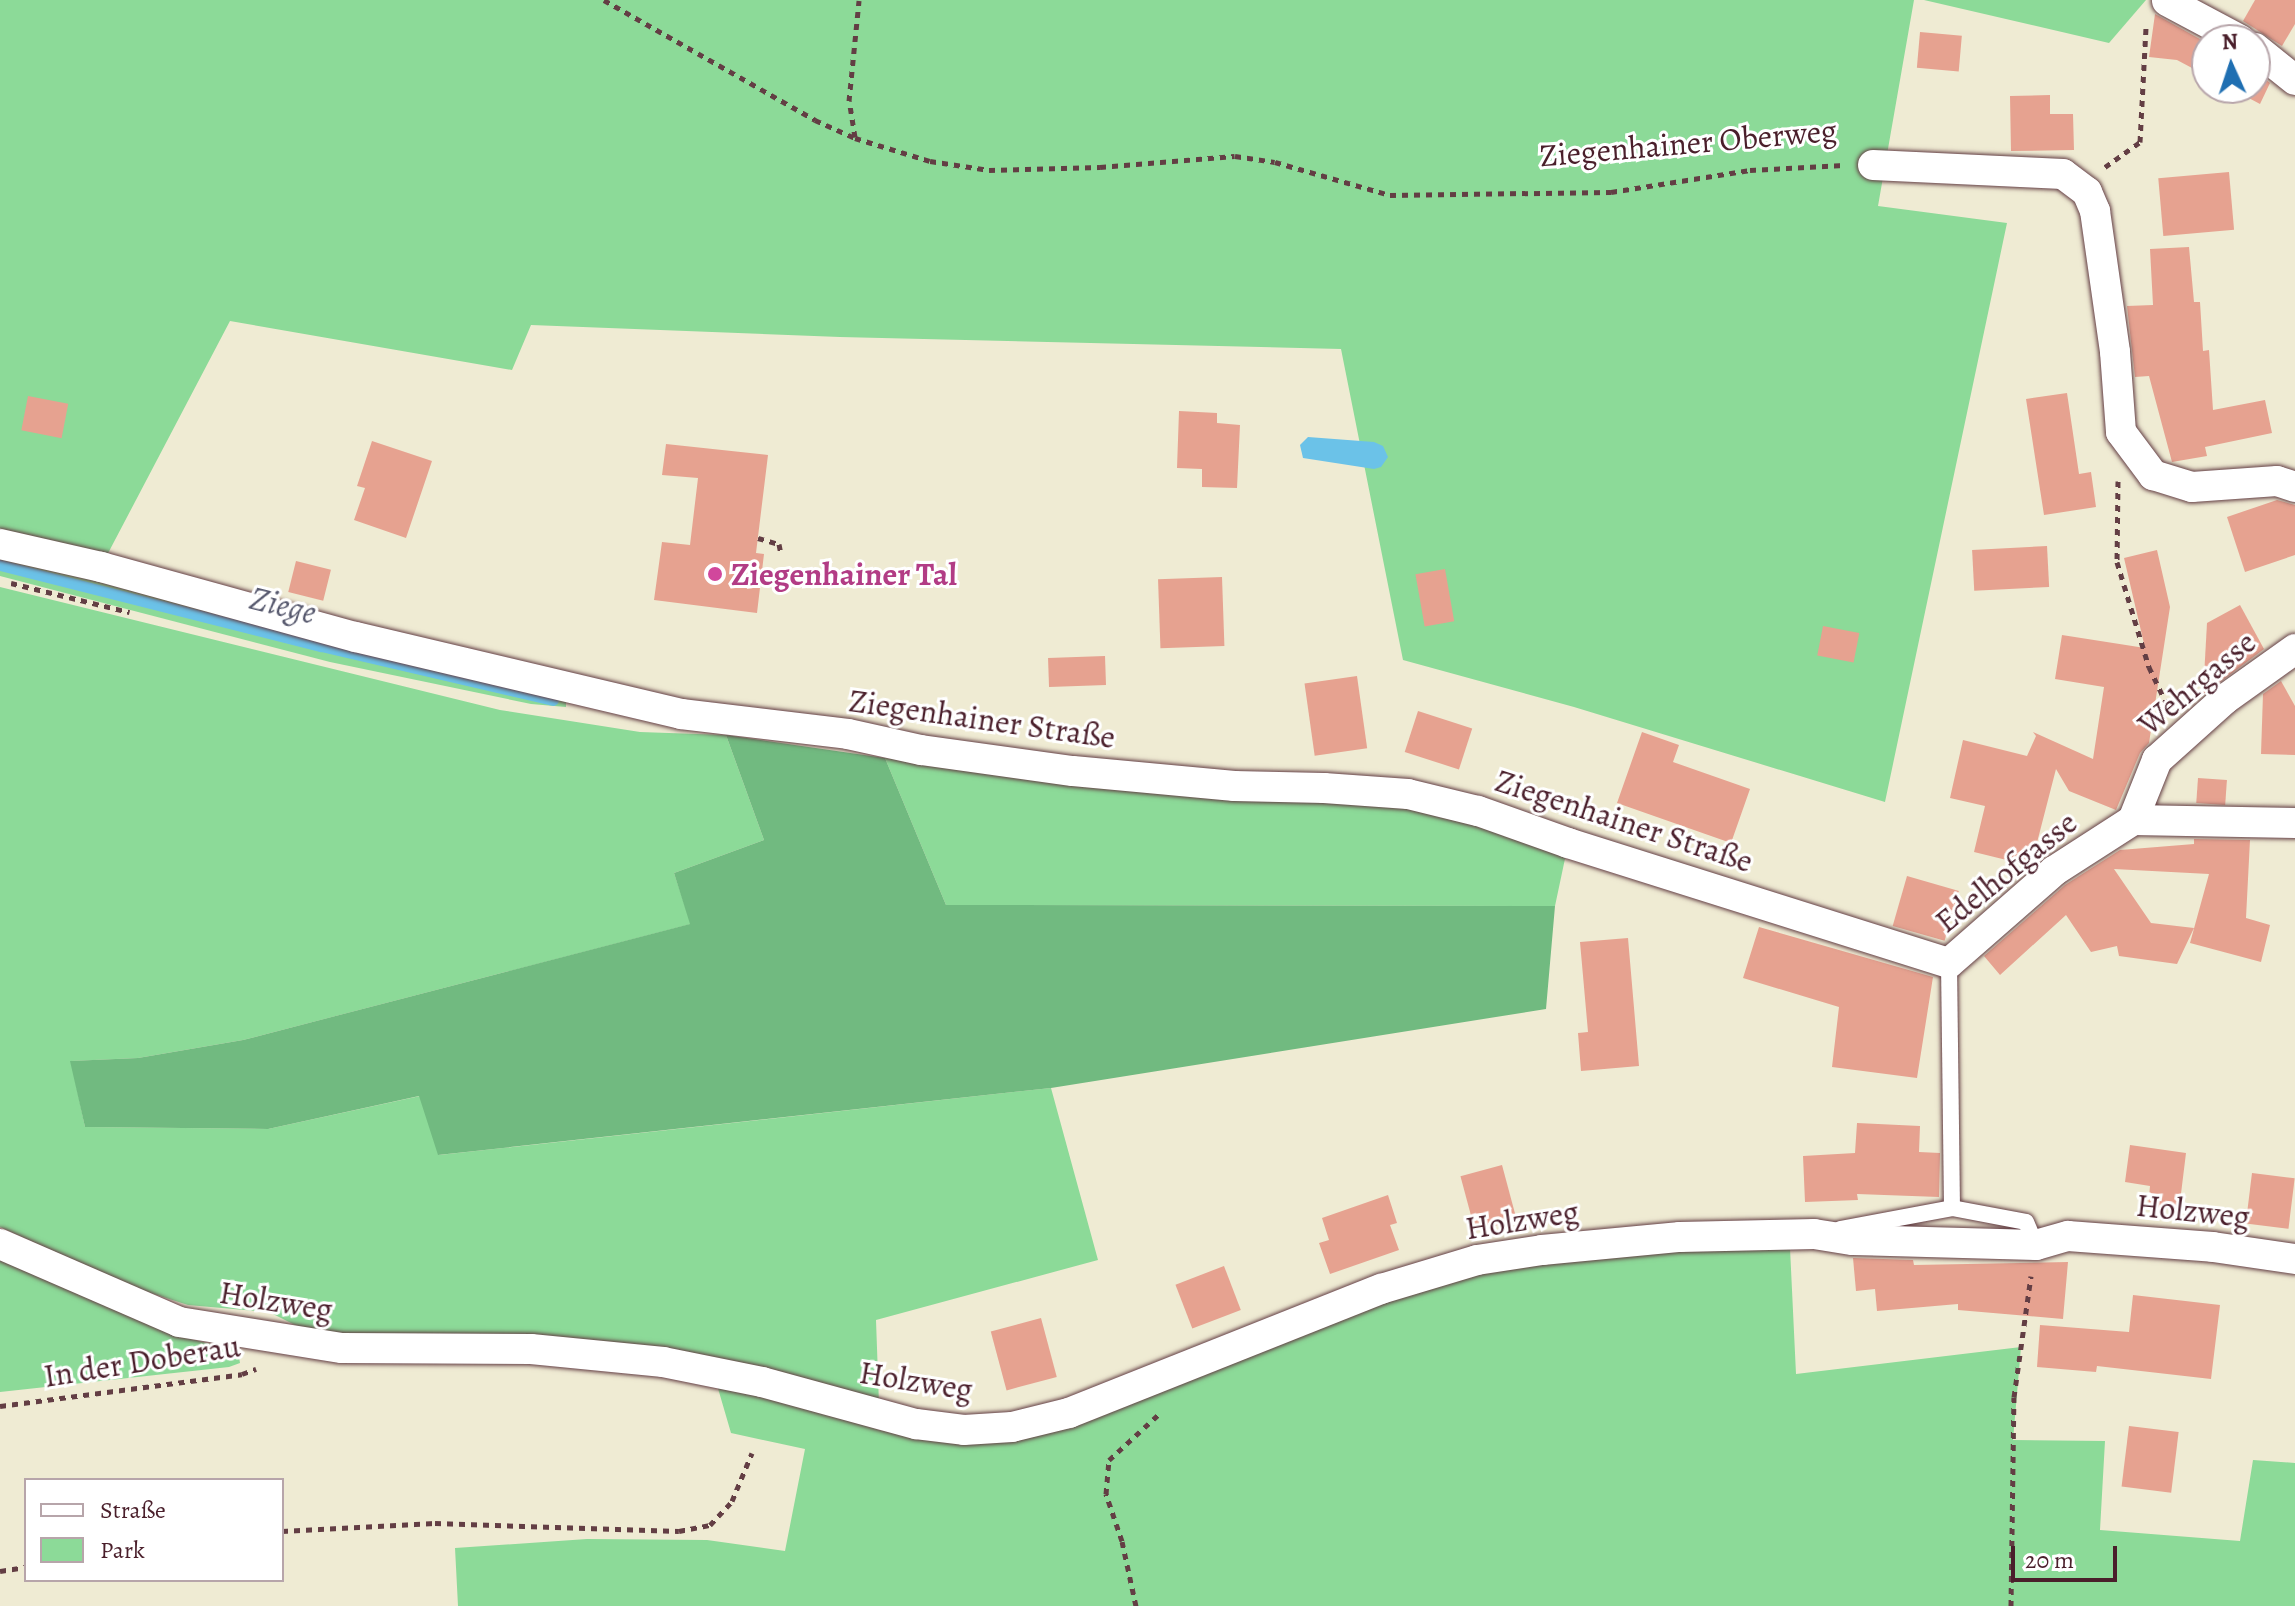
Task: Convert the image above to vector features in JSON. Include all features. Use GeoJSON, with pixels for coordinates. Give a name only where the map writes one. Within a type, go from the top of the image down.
{"type":"FeatureCollection","features":[{"type":"Feature","properties":{"kind":"street"},"geometry":{"type":"LineString","coordinates":[[2157,9],[2197,24]]}},
{"type":"Feature","properties":{"kind":"street"},"geometry":{"type":"LineString","coordinates":[[2271,61],[2295,80]]}},
{"type":"Feature","properties":{"kind":"street","name":"Ziegenhainer Oberweg"},"geometry":{"type":"LineString","coordinates":[[1873,165],[2063,174],[2087,192],[2095,211],[2115,352],[2121,432]]}},
{"type":"Feature","properties":{"kind":"street"},"geometry":{"type":"LineString","coordinates":[[2121,432],[2153,475],[2192,487],[2277,481],[2295,487]]}},
{"type":"Feature","properties":{"kind":"street","name":"Ziegenhainer Straße"},"geometry":{"type":"LineString","coordinates":[[0,544],[101,567],[386,645],[681,714],[848,734],[921,750],[1073,771],[1234,786],[1408,794],[1478,811],[1583,848],[1949,963]]}},
{"type":"Feature","properties":{"kind":"street","name":"Wehrgasse"},"geometry":{"type":"LineString","coordinates":[[2133,820],[2157,760],[2182,734],[2295,649]]}},
{"type":"Feature","properties":{"kind":"street"},"geometry":{"type":"LineString","coordinates":[[2133,820],[2295,823]]}},
{"type":"Feature","properties":{"kind":"street","name":"Edelhofgasse"},"geometry":{"type":"LineString","coordinates":[[1949,963],[2054,871],[2133,820]]}},
{"type":"Feature","properties":{"kind":"street","name":"Holzweg"},"geometry":{"type":"LineString","coordinates":[[0,1244],[179,1322],[270,1339],[342,1348],[531,1349],[663,1362],[762,1382],[916,1424],[964,1430],[1012,1427],[1069,1413],[1381,1289],[1477,1260],[1542,1250],[1680,1237],[1814,1234],[1853,1240],[2036,1245],[2068,1236],[2213,1247],[2295,1259]]}},
{"type":"Feature","properties":{"kind":"lane"},"geometry":{"type":"LineString","coordinates":[[1949,963],[1952,1208]]}},
{"type":"Feature","properties":{"kind":"lane","name":"Holzweg"},"geometry":{"type":"LineString","coordinates":[[1814,1234],[1952,1208],[2026,1222],[2036,1245]]}},
{"type":"Feature","properties":{"kind":"path","name":"Ziegenhainer Oberweg"},"geometry":{"type":"LineString","coordinates":[[604,0],[815,120],[855,138],[930,161],[989,170],[1100,167],[1235,156],[1275,162],[1390,195],[1611,192],[1750,170],[1811,165],[1873,165]]}},
{"type":"Feature","properties":{"kind":"path"},"geometry":{"type":"LineString","coordinates":[[855,138],[849,101],[859,0]]}},
{"type":"Feature","properties":{"kind":"path"},"geometry":{"type":"LineString","coordinates":[[2102,169],[2140,142],[2157,9]]}},
{"type":"Feature","properties":{"kind":"path"},"geometry":{"type":"LineString","coordinates":[[2121,432],[2115,519],[2117,562],[2149,667],[2182,734]]}},
{"type":"Feature","properties":{"kind":"path"},"geometry":{"type":"LineString","coordinates":[[758,538],[779,544],[781,554]]}},
{"type":"Feature","properties":{"kind":"path"},"geometry":{"type":"LineString","coordinates":[[2011,1606],[2014,1397],[2036,1245]]}},
{"type":"Feature","properties":{"kind":"path","name":"In der Doberau"},"geometry":{"type":"LineString","coordinates":[[0,1406],[242,1374],[264,1366],[270,1339]]}},
{"type":"Feature","properties":{"kind":"path"},"geometry":{"type":"LineString","coordinates":[[1136,1606],[1122,1541],[1106,1494],[1109,1460],[1164,1412]]}},
{"type":"Feature","properties":{"kind":"path"},"geometry":{"type":"LineString","coordinates":[[284,1531],[435,1523],[679,1531],[710,1525],[732,1501],[752,1453]]}},
{"type":"Feature","properties":{"kind":"path"},"geometry":{"type":"LineString","coordinates":[[0,1571],[24,1567]]}},
{"type":"Feature","properties":{"kind":"green space"},"geometry":{"type":"Polygon","coordinates":[[[0,0],[1914,0],[1878,206],[2007,223],[1885,802],[1574,707],[1403,660],[1341,349],[840,337],[531,325],[512,370],[230,321],[105,559],[0,535],[0,0]]]}},
{"type":"Feature","properties":{"kind":"green space"},"geometry":{"type":"Polygon","coordinates":[[[1924,0],[2146,0],[2109,43],[1924,0]]]}},
{"type":"Feature","properties":{"kind":"green space"},"geometry":{"type":"Polygon","coordinates":[[[0,552],[566,697],[566,707],[531,704],[330,662],[0,576],[0,552]]]}},
{"type":"Feature","properties":{"kind":"green space"},"geometry":{"type":"Polygon","coordinates":[[[0,587],[500,710],[640,732],[726,735],[764,840],[674,873],[691,924],[243,1040],[138,1058],[71,1061],[85,1127],[268,1129],[420,1096],[439,1155],[1051,1088],[1098,1260],[876,1320],[879,1404],[303,1329],[269,1312],[188,1305],[135,1288],[0,1227],[0,587]]]}},
{"type":"Feature","properties":{"kind":"green space"},"geometry":{"type":"Polygon","coordinates":[[[726,735],[885,758],[946,905],[1555,906],[1546,1009],[1051,1088],[438,1155],[419,1096],[268,1129],[85,1127],[70,1061],[138,1058],[243,1040],[690,924],[674,873],[764,840],[726,735]]]}},
{"type":"Feature","properties":{"kind":"green space"},"geometry":{"type":"Polygon","coordinates":[[[885,758],[1233,799],[1322,799],[1406,807],[1475,822],[1566,854],[1555,906],[946,905],[885,758]]]}},
{"type":"Feature","properties":{"kind":"green space"},"geometry":{"type":"Polygon","coordinates":[[[1790,1248],[1796,1374],[2021,1347],[2013,1440],[2105,1441],[2100,1530],[2240,1541],[2253,1460],[2295,1463],[2295,1606],[458,1606],[455,1548],[587,1539],[707,1540],[785,1551],[805,1449],[731,1433],[717,1385],[814,1407],[879,1430],[945,1441],[1422,1287],[1538,1259],[1660,1249],[1790,1248]]]}},
{"type":"Feature","properties":{"kind":"green space"},"geometry":{"type":"Polygon","coordinates":[[[0,1259],[175,1335],[238,1351],[240,1363],[229,1367],[0,1392],[0,1259]]]}},
{"type":"Feature","properties":{"kind":"water"},"geometry":{"type":"Polygon","coordinates":[[[1308,437],[1374,442],[1383,446],[1388,457],[1381,467],[1374,469],[1303,458],[1300,445],[1308,437]]]}},
{"type":"Feature","properties":{"kind":"building"},"geometry":{"type":"Polygon","coordinates":[[[2255,0],[2295,0],[2295,24],[2282,46],[2271,39],[2271,24],[2248,24],[2243,21],[2255,0]]]}},
{"type":"Feature","properties":{"kind":"building"},"geometry":{"type":"Polygon","coordinates":[[[2155,14],[2191,34],[2191,67],[2177,60],[2149,57],[2155,14]]]}},
{"type":"Feature","properties":{"kind":"building"},"geometry":{"type":"Polygon","coordinates":[[[1920,32],[1962,36],[1959,72],[1917,68],[1920,32]]]}},
{"type":"Feature","properties":{"kind":"building"},"geometry":{"type":"Polygon","coordinates":[[[2050,95],[2050,114],[2073,114],[2074,150],[2011,151],[2010,96],[2050,95]]]}},
{"type":"Feature","properties":{"kind":"building"},"geometry":{"type":"Polygon","coordinates":[[[2229,172],[2234,230],[2163,236],[2158,178],[2229,172]]]}},
{"type":"Feature","properties":{"kind":"building"},"geometry":{"type":"Polygon","coordinates":[[[2189,247],[2194,302],[2200,302],[2203,351],[2209,350],[2213,410],[2265,400],[2272,433],[2205,447],[2207,456],[2172,462],[2149,376],[2135,377],[2127,306],[2153,305],[2150,249],[2189,247]]]}},
{"type":"Feature","properties":{"kind":"building"},"geometry":{"type":"Polygon","coordinates":[[[2067,393],[2079,474],[2091,472],[2096,507],[2044,515],[2026,399],[2067,393]]]}},
{"type":"Feature","properties":{"kind":"building"},"geometry":{"type":"Polygon","coordinates":[[[28,396],[68,404],[62,438],[21,430],[28,396]]]}},
{"type":"Feature","properties":{"kind":"building"},"geometry":{"type":"Polygon","coordinates":[[[1179,411],[1217,413],[1217,423],[1240,425],[1237,488],[1202,487],[1202,469],[1177,468],[1179,411]]]}},
{"type":"Feature","properties":{"kind":"building"},"geometry":{"type":"Polygon","coordinates":[[[372,441],[432,461],[406,538],[354,520],[365,488],[357,486],[372,441]]]}},
{"type":"Feature","properties":{"kind":"building"},"geometry":{"type":"Polygon","coordinates":[[[666,444],[768,455],[756,553],[764,554],[757,613],[654,600],[662,542],[690,545],[698,478],[662,475],[666,444]]]}},
{"type":"Feature","properties":{"kind":"building"},"geometry":{"type":"Polygon","coordinates":[[[2277,500],[2295,505],[2295,555],[2245,572],[2227,517],[2277,500]]]}},
{"type":"Feature","properties":{"kind":"building"},"geometry":{"type":"Polygon","coordinates":[[[2047,546],[2049,587],[1974,591],[1972,550],[2047,546]]]}},
{"type":"Feature","properties":{"kind":"building"},"geometry":{"type":"Polygon","coordinates":[[[2157,550],[2170,607],[2149,743],[2140,753],[2116,810],[2069,791],[2056,769],[2031,866],[1974,852],[1985,806],[1950,798],[1963,740],[2027,756],[2036,736],[2033,732],[2093,759],[2104,687],[2055,679],[2062,635],[2145,648],[2124,558],[2157,550]]]}},
{"type":"Feature","properties":{"kind":"building"},"geometry":{"type":"Polygon","coordinates":[[[296,561],[331,570],[323,601],[288,592],[296,561]]]}},
{"type":"Feature","properties":{"kind":"building"},"geometry":{"type":"Polygon","coordinates":[[[1445,569],[1454,621],[1425,626],[1415,574],[1445,569]]]}},
{"type":"Feature","properties":{"kind":"building"},"geometry":{"type":"Polygon","coordinates":[[[1222,577],[1224,646],[1160,648],[1158,579],[1222,577]]]}},
{"type":"Feature","properties":{"kind":"building"},"geometry":{"type":"Polygon","coordinates":[[[2240,605],[2264,649],[2203,695],[2207,623],[2240,605]]]}},
{"type":"Feature","properties":{"kind":"building"},"geometry":{"type":"Polygon","coordinates":[[[1823,626],[1859,633],[1854,663],[1817,655],[1823,626]]]}},
{"type":"Feature","properties":{"kind":"building"},"geometry":{"type":"Polygon","coordinates":[[[1105,656],[1106,685],[1049,687],[1048,658],[1105,656]]]}},
{"type":"Feature","properties":{"kind":"building"},"geometry":{"type":"Polygon","coordinates":[[[1357,676],[1367,748],[1315,756],[1305,683],[1357,676]]]}},
{"type":"Feature","properties":{"kind":"building"},"geometry":{"type":"Polygon","coordinates":[[[2281,681],[2295,706],[2295,755],[2261,754],[2263,694],[2281,681]]]}},
{"type":"Feature","properties":{"kind":"building"},"geometry":{"type":"Polygon","coordinates":[[[1418,711],[1472,729],[1459,770],[1405,752],[1418,711]]]}},
{"type":"Feature","properties":{"kind":"building"},"geometry":{"type":"Polygon","coordinates":[[[1642,732],[1679,745],[1673,762],[1750,789],[1731,843],[1617,803],[1642,732]]]}},
{"type":"Feature","properties":{"kind":"building"},"geometry":{"type":"Polygon","coordinates":[[[2198,778],[2227,780],[2225,805],[2196,803],[2198,778]]]}},
{"type":"Feature","properties":{"kind":"building"},"geometry":{"type":"Polygon","coordinates":[[[2194,839],[2250,840],[2246,918],[2270,925],[2261,962],[2190,943],[2209,874],[2114,869],[2151,923],[2194,928],[2177,964],[2119,956],[2117,946],[2091,952],[2066,915],[2000,975],[1984,956],[2065,885],[2120,850],[2194,844],[2194,839]]]}},
{"type":"Feature","properties":{"kind":"building"},"geometry":{"type":"Polygon","coordinates":[[[1907,876],[1959,891],[1945,941],[1893,926],[1907,876]]]}},
{"type":"Feature","properties":{"kind":"building"},"geometry":{"type":"Polygon","coordinates":[[[1759,927],[1933,977],[1917,1078],[1832,1067],[1839,1007],[1743,978],[1759,927]]]}},
{"type":"Feature","properties":{"kind":"building"},"geometry":{"type":"Polygon","coordinates":[[[1628,938],[1639,1066],[1581,1071],[1578,1033],[1588,1032],[1580,942],[1628,938]]]}},
{"type":"Feature","properties":{"kind":"building"},"geometry":{"type":"Polygon","coordinates":[[[1857,1123],[1920,1126],[1919,1152],[1940,1153],[1939,1197],[1857,1194],[1858,1200],[1805,1202],[1803,1156],[1855,1153],[1857,1123]]]}},
{"type":"Feature","properties":{"kind":"building"},"geometry":{"type":"Polygon","coordinates":[[[2130,1145],[2186,1153],[2179,1210],[2148,1207],[2150,1186],[2125,1182],[2130,1145]]]}},
{"type":"Feature","properties":{"kind":"building"},"geometry":{"type":"Polygon","coordinates":[[[1502,1165],[1517,1220],[1475,1231],[1460,1176],[1502,1165]]]}},
{"type":"Feature","properties":{"kind":"building"},"geometry":{"type":"Polygon","coordinates":[[[2252,1173],[2295,1178],[2288,1229],[2246,1224],[2252,1173]]]}},
{"type":"Feature","properties":{"kind":"building"},"geometry":{"type":"Polygon","coordinates":[[[1388,1195],[1397,1223],[1390,1225],[1399,1250],[1330,1274],[1319,1243],[1329,1240],[1322,1218],[1388,1195]]]}},
{"type":"Feature","properties":{"kind":"building"},"geometry":{"type":"Polygon","coordinates":[[[1853,1258],[1913,1260],[1914,1265],[2068,1262],[2063,1319],[1958,1310],[1958,1304],[1877,1311],[1875,1289],[1856,1291],[1853,1258]]]}},
{"type":"Feature","properties":{"kind":"building"},"geometry":{"type":"Polygon","coordinates":[[[1224,1266],[1241,1310],[1192,1329],[1175,1285],[1224,1266]]]}},
{"type":"Feature","properties":{"kind":"building"},"geometry":{"type":"Polygon","coordinates":[[[2133,1295],[2220,1305],[2211,1379],[2097,1366],[2096,1372],[2037,1367],[2040,1325],[2129,1332],[2133,1295]]]}},
{"type":"Feature","properties":{"kind":"building"},"geometry":{"type":"Polygon","coordinates":[[[1041,1318],[1057,1377],[1007,1390],[991,1331],[1041,1318]]]}},
{"type":"Feature","properties":{"kind":"building"},"geometry":{"type":"Polygon","coordinates":[[[2129,1426],[2179,1432],[2171,1493],[2122,1487],[2129,1426]]]}},
{"type":"Feature","properties":{"kind":"waterway","name":"Ziege"},"geometry":{"type":"LineString","coordinates":[[0,565],[321,646],[553,700]]}},
{"type":"Feature","properties":{"kind":"place","name":"Ziegenhainer Tal"},"geometry":{"type":"Point","coordinates":[715,574]}}]}
